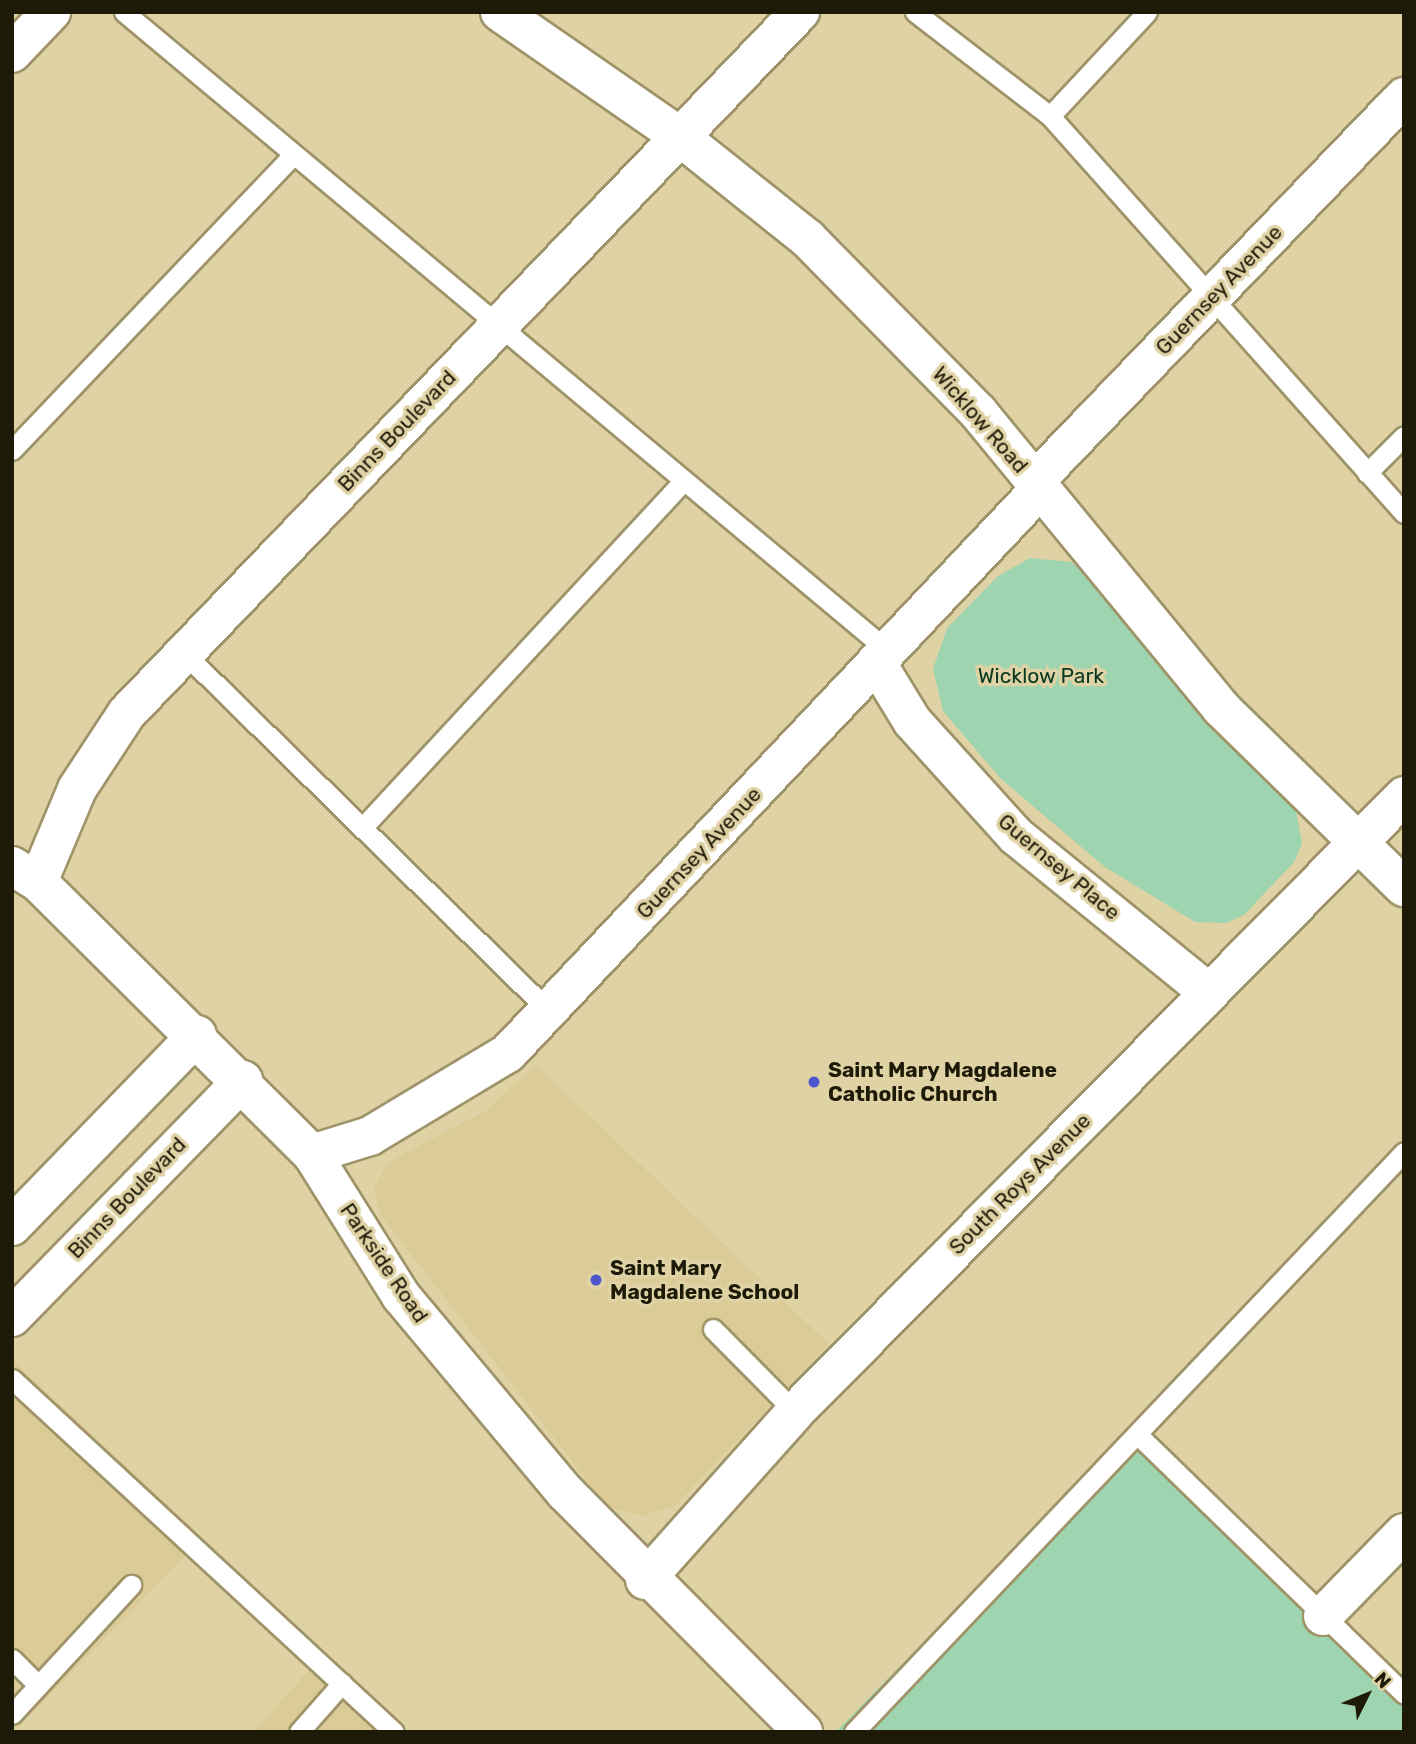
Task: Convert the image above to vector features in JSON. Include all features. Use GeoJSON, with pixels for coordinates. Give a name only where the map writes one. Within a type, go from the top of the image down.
{"type":"FeatureCollection","features":[{"type":"Feature","properties":{"kind":"street"},"geometry":{"type":"LineString","coordinates":[[12,53],[51,12]]}},
{"type":"Feature","properties":{"kind":"street","name":"Wicklow Road"},"geometry":{"type":"LineString","coordinates":[[500,12],[679,136],[808,239],[978,412],[1221,708],[1404,887]]}},
{"type":"Feature","properties":{"kind":"street","name":"Binns Boulevard"},"geometry":{"type":"LineString","coordinates":[[25,874],[101,748],[184,653],[800,12]]}},
{"type":"Feature","properties":{"kind":"street","name":"Guernsey Avenue"},"geometry":{"type":"LineString","coordinates":[[312,1154],[370,1136],[508,1054],[882,656],[1208,301],[1404,97]]}},
{"type":"Feature","properties":{"kind":"street","name":"Guernsey Place"},"geometry":{"type":"LineString","coordinates":[[882,656],[912,721],[1016,836],[1207,991]]}},
{"type":"Feature","properties":{"kind":"street","name":"South Roys Avenue"},"geometry":{"type":"LineString","coordinates":[[645,1580],[795,1412],[1207,991],[1404,796]]}},
{"type":"Feature","properties":{"kind":"street","name":"Parkside Road"},"geometry":{"type":"LineString","coordinates":[[25,874],[197,1035],[312,1154],[401,1296],[645,1580],[803,1732]]}},
{"type":"Feature","properties":{"kind":"street"},"geometry":{"type":"LineString","coordinates":[[12,1226],[197,1035]]}},
{"type":"Feature","properties":{"kind":"street","name":"Binns Boulevard"},"geometry":{"type":"LineString","coordinates":[[12,1317],[243,1080]]}},
{"type":"Feature","properties":{"kind":"street"},"geometry":{"type":"LineString","coordinates":[[1323,1616],[1404,1533]]}},
{"type":"Feature","properties":{"kind":"lane"},"geometry":{"type":"LineString","coordinates":[[124,12],[292,157],[501,322],[882,656]]}},
{"type":"Feature","properties":{"kind":"lane"},"geometry":{"type":"LineString","coordinates":[[915,12],[1050,116],[1208,301],[1404,513]]}},
{"type":"Feature","properties":{"kind":"lane"},"geometry":{"type":"LineString","coordinates":[[1050,116],[1147,12]]}},
{"type":"Feature","properties":{"kind":"lane"},"geometry":{"type":"LineString","coordinates":[[12,450],[292,157]]}},
{"type":"Feature","properties":{"kind":"lane"},"geometry":{"type":"LineString","coordinates":[[1367,473],[1404,436]]}},
{"type":"Feature","properties":{"kind":"lane"},"geometry":{"type":"LineString","coordinates":[[362,828],[683,481]]}},
{"type":"Feature","properties":{"kind":"lane"},"geometry":{"type":"LineString","coordinates":[[184,653],[549,1011]]}},
{"type":"Feature","properties":{"kind":"lane"},"geometry":{"type":"LineString","coordinates":[[854,1732],[1404,1152]]}},
{"type":"Feature","properties":{"kind":"lane"},"geometry":{"type":"LineString","coordinates":[[713,1329],[795,1412]]}},
{"type":"Feature","properties":{"kind":"lane"},"geometry":{"type":"LineString","coordinates":[[15,1386],[394,1732]]}},
{"type":"Feature","properties":{"kind":"lane"},"geometry":{"type":"LineString","coordinates":[[1137,1434],[1404,1694]]}},
{"type":"Feature","properties":{"kind":"lane"},"geometry":{"type":"LineString","coordinates":[[12,1714],[131,1586]]}},
{"type":"Feature","properties":{"kind":"lane"},"geometry":{"type":"LineString","coordinates":[[12,1658],[38,1685]]}},
{"type":"Feature","properties":{"kind":"lane"},"geometry":{"type":"LineString","coordinates":[[299,1732],[342,1683]]}},
{"type":"Feature","properties":{"kind":"shaded area","name":"Saint Mary Magdalene School"},"geometry":{"type":"Polygon","coordinates":[[[535,1064],[829,1344],[676,1505],[642,1516],[608,1508],[381,1216],[374,1189],[388,1162],[489,1109],[535,1064]]]}},
{"type":"Feature","properties":{"kind":"shaded area"},"geometry":{"type":"Polygon","coordinates":[[[12,1359],[203,1538],[14,1732],[12,1732],[12,1359]]]}},
{"type":"Feature","properties":{"kind":"shaded area"},"geometry":{"type":"Polygon","coordinates":[[[311,1668],[380,1732],[253,1732],[311,1668]]]}},
{"type":"Feature","properties":{"kind":"green space","name":"Wicklow Park"},"geometry":{"type":"Polygon","coordinates":[[[1030,558],[1071,562],[1088,576],[1194,706],[1296,811],[1302,843],[1295,861],[1244,915],[1226,923],[1195,922],[1105,867],[1001,779],[943,711],[933,669],[947,628],[998,576],[1030,558]]]}},
{"type":"Feature","properties":{"kind":"green space"},"geometry":{"type":"Polygon","coordinates":[[[1127,1432],[1404,1697],[1404,1732],[836,1732],[1127,1432]]]}},
{"type":"Feature","properties":{"kind":"place","name":"Saint Mary Magdalene Catholic Church"},"geometry":{"type":"Point","coordinates":[814,1082]}},
{"type":"Feature","properties":{"kind":"place","name":"Saint Mary Magdalene School"},"geometry":{"type":"Point","coordinates":[596,1280]}}]}
